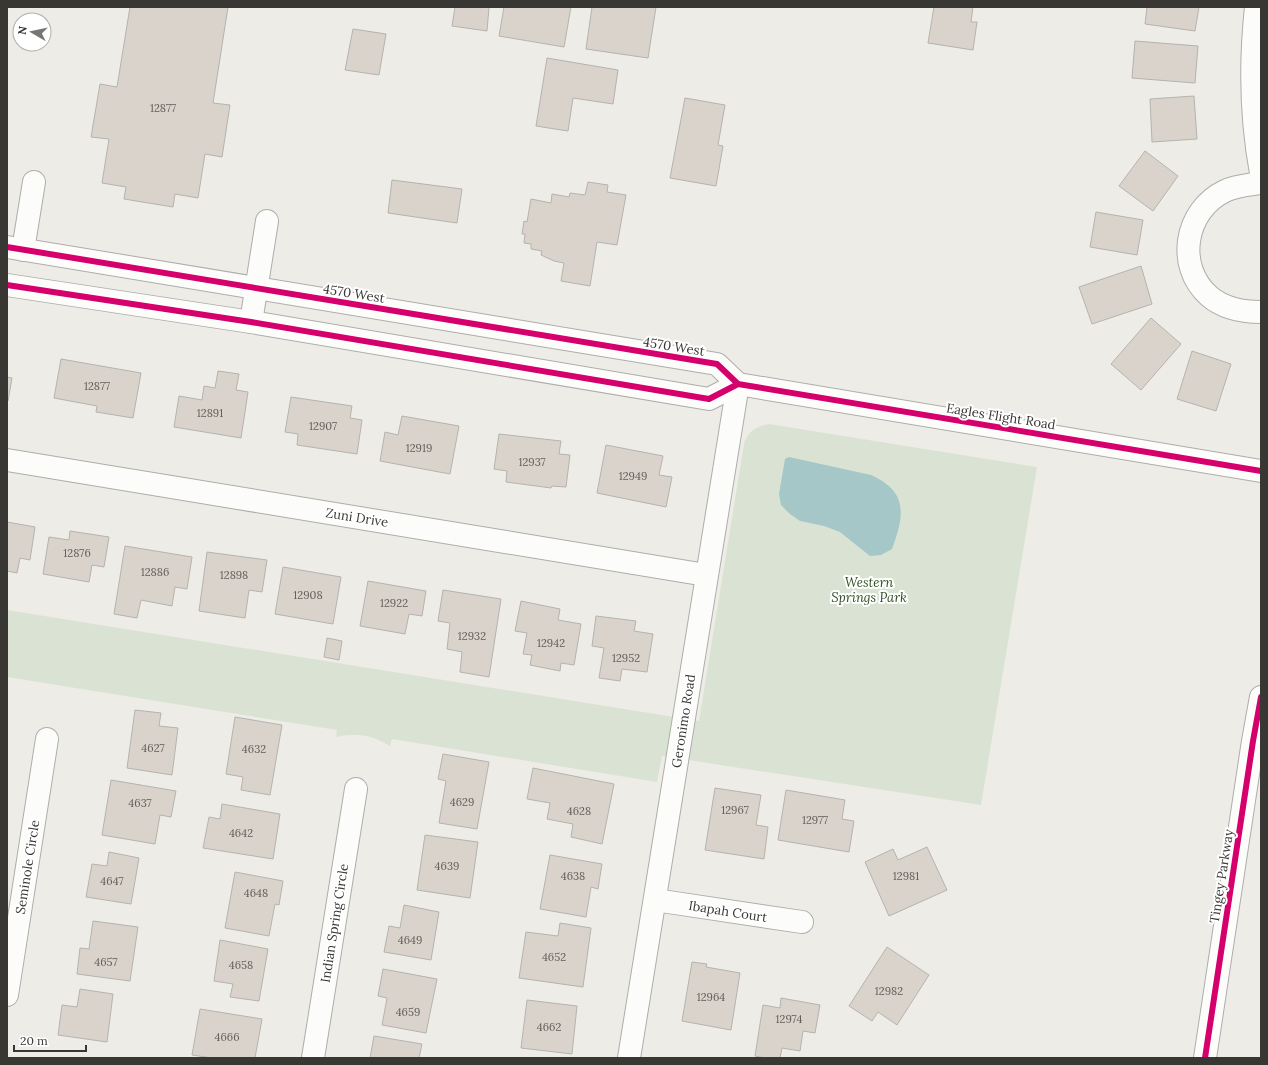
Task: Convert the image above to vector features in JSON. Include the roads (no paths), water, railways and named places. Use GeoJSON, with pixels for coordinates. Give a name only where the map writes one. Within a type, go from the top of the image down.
{"type":"FeatureCollection","features":[{"type":"Feature","properties":{"kind":"street"},"geometry":{"type":"LineString","coordinates":[[1256,7],[1252,87],[1255,128],[1261,173]]}},
{"type":"Feature","properties":{"kind":"street"},"geometry":{"type":"LineString","coordinates":[[15,248],[34,182]]}},
{"type":"Feature","properties":{"kind":"street"},"geometry":{"type":"LineString","coordinates":[[1261,183],[1226,190],[1214,197],[1195,218],[1190,231],[1188,246],[1189,260],[1193,273],[1200,286],[1209,296],[1234,310],[1261,312]]}},
{"type":"Feature","properties":{"kind":"street"},"geometry":{"type":"LineString","coordinates":[[251,322],[267,221]]}},
{"type":"Feature","properties":{"kind":"street","name":"4570 West"},"geometry":{"type":"LineString","coordinates":[[15,248],[717,364],[738,384]]}},
{"type":"Feature","properties":{"kind":"street"},"geometry":{"type":"LineString","coordinates":[[7,285],[251,322],[708,399],[738,384]]}},
{"type":"Feature","properties":{"kind":"street","name":"Eagles Flight Road"},"geometry":{"type":"LineString","coordinates":[[738,384],[1071,438],[1261,471]]}},
{"type":"Feature","properties":{"kind":"street","name":"Geronimo Road"},"geometry":{"type":"LineString","coordinates":[[629,1058],[706,574],[738,384]]}},
{"type":"Feature","properties":{"kind":"street","name":"Zuni Drive"},"geometry":{"type":"LineString","coordinates":[[7,460],[706,574]]}},
{"type":"Feature","properties":{"kind":"street","name":"Tingey Parkway"},"geometry":{"type":"LineString","coordinates":[[1205,1058],[1257,742],[1261,697]]}},
{"type":"Feature","properties":{"kind":"street","name":"Seminole Circle"},"geometry":{"type":"LineString","coordinates":[[7,996],[47,739]]}},
{"type":"Feature","properties":{"kind":"street","name":"Indian Spring Circle"},"geometry":{"type":"LineString","coordinates":[[313,1058],[356,789]]}},
{"type":"Feature","properties":{"kind":"street","name":"Ibapah Court"},"geometry":{"type":"LineString","coordinates":[[655,900],[802,922]]}},
{"type":"Feature","properties":{"kind":"water"},"geometry":{"type":"Polygon","coordinates":[[[789,457],[871,475],[892,489],[898,497],[901,516],[892,549],[881,555],[870,556],[840,532],[824,526],[800,521],[790,514],[781,505],[779,494],[785,459],[789,457]]]}},
{"type":"Feature","properties":{"kind":"park label","name":"Western Springs Park"},"geometry":{"type":"Point","coordinates":[869,590]}}]}
